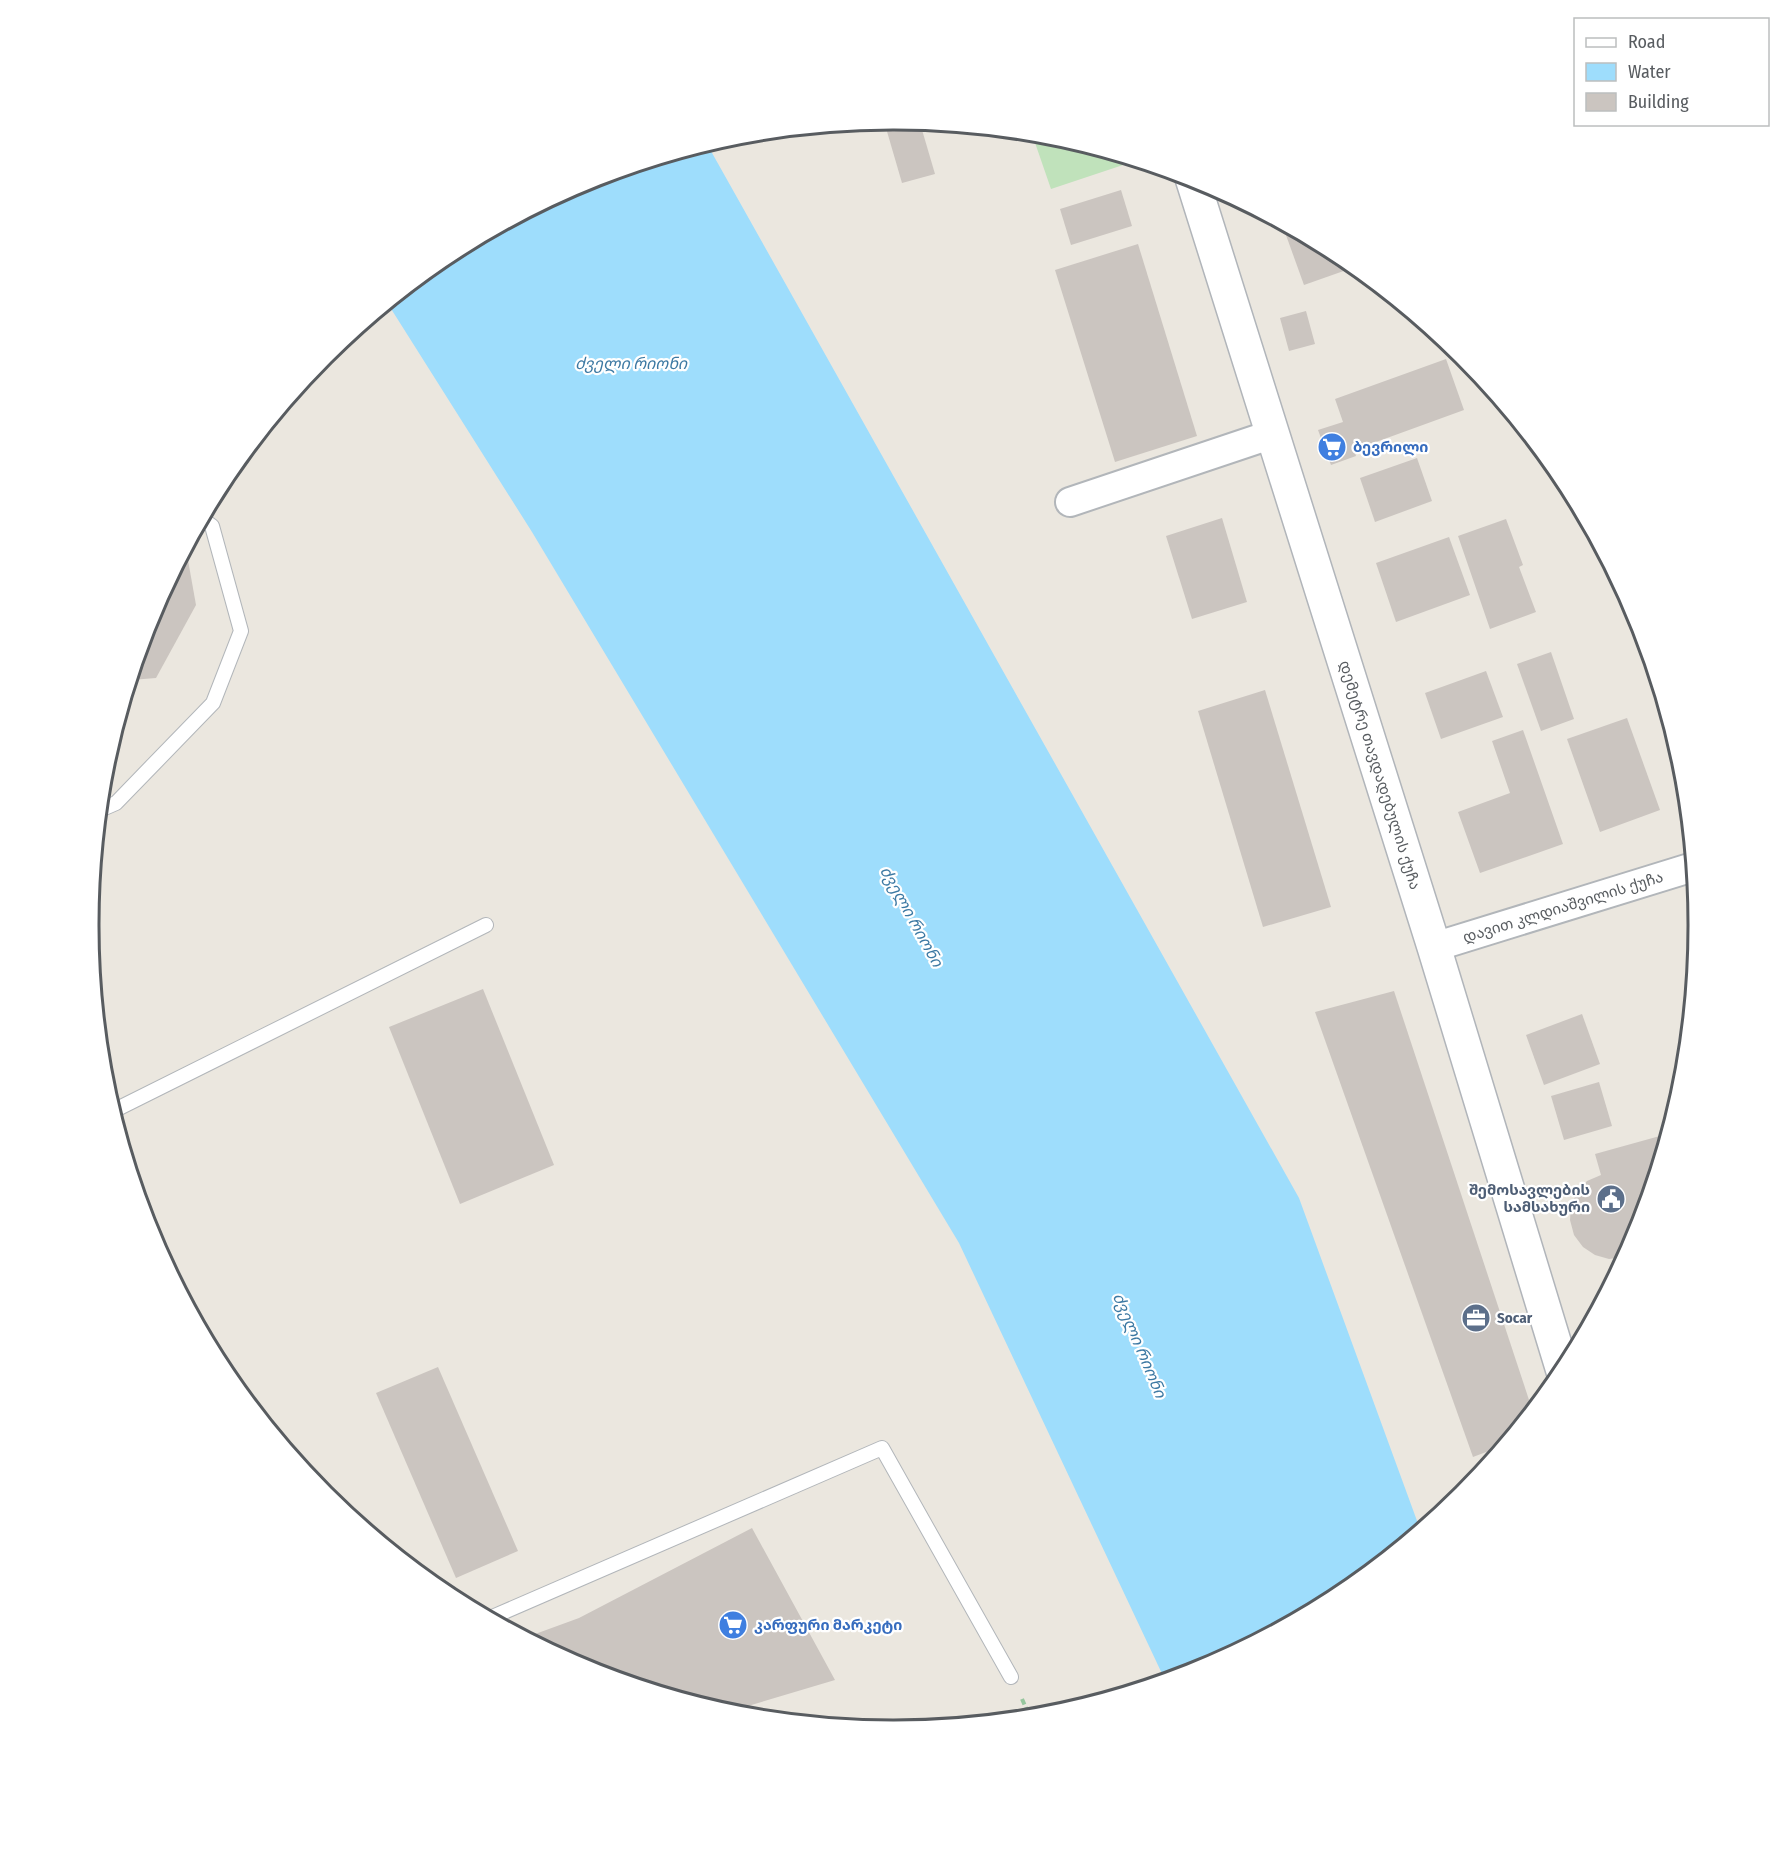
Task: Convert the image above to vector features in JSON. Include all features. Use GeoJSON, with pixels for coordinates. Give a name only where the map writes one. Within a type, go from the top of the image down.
{"type":"FeatureCollection","features":[{"type":"Feature","properties":{"kind":"street","name":"დემეტრე თავდადებულის ქუჩა"},"geometry":{"type":"LineString","coordinates":[[1197,191],[1434,947],[1559,1358]]}},
{"type":"Feature","properties":{"kind":"street"},"geometry":{"type":"LineString","coordinates":[[1070,502],[1273,434]]}},
{"type":"Feature","properties":{"kind":"street","name":"დავით კლდიაშვილის ქუჩა"},"geometry":{"type":"LineString","coordinates":[[1434,947],[1686,869]]}},
{"type":"Feature","properties":{"kind":"lane"},"geometry":{"type":"LineString","coordinates":[[108,806],[116,803],[213,703],[241,631],[212,526],[208,523]]}},
{"type":"Feature","properties":{"kind":"lane"},"geometry":{"type":"LineString","coordinates":[[121,1108],[486,925]]}},
{"type":"Feature","properties":{"kind":"lane"},"geometry":{"type":"LineString","coordinates":[[498,1614],[882,1448],[1011,1677]]}},
{"type":"Feature","properties":{"kind":"green space"},"geometry":{"type":"Polygon","coordinates":[[[1035,144],[1123,165],[1051,189],[1035,144]]]}},
{"type":"Feature","properties":{"kind":"water","name":"ძველი რიონი"},"geometry":{"type":"Polygon","coordinates":[[[712,152],[1299,1198],[1417,1522],[1335,1586],[1291,1613],[1245,1638],[1161,1672],[959,1243],[532,532],[392,310],[452,264],[542,212],[638,173],[712,152]]]}},
{"type":"Feature","properties":{"kind":"building"},"geometry":{"type":"Polygon","coordinates":[[[887,130],[922,131],[935,174],[902,183],[887,130]]]}},
{"type":"Feature","properties":{"kind":"building"},"geometry":{"type":"Polygon","coordinates":[[[1121,190],[1132,226],[1071,245],[1060,209],[1121,190]]]}},
{"type":"Feature","properties":{"kind":"building"},"geometry":{"type":"Polygon","coordinates":[[[1286,234],[1344,271],[1304,285],[1286,234]]]}},
{"type":"Feature","properties":{"kind":"building"},"geometry":{"type":"Polygon","coordinates":[[[1138,244],[1197,436],[1115,462],[1055,270],[1138,244]]]}},
{"type":"Feature","properties":{"kind":"building"},"geometry":{"type":"Polygon","coordinates":[[[1306,311],[1315,344],[1289,351],[1280,318],[1306,311]]]}},
{"type":"Feature","properties":{"kind":"building"},"geometry":{"type":"Polygon","coordinates":[[[1446,359],[1464,410],[1354,450],[1356,456],[1331,465],[1318,430],[1343,422],[1335,399],[1446,359]]]}},
{"type":"Feature","properties":{"kind":"building"},"geometry":{"type":"Polygon","coordinates":[[[1417,458],[1432,501],[1375,522],[1360,478],[1417,458]]]}},
{"type":"Feature","properties":{"kind":"building"},"geometry":{"type":"Polygon","coordinates":[[[1222,518],[1247,602],[1192,619],[1166,536],[1222,518]]]}},
{"type":"Feature","properties":{"kind":"building"},"geometry":{"type":"Polygon","coordinates":[[[1506,519],[1523,565],[1519,567],[1536,612],[1490,629],[1458,536],[1506,519]]]}},
{"type":"Feature","properties":{"kind":"building"},"geometry":{"type":"Polygon","coordinates":[[[1449,537],[1470,595],[1396,622],[1376,563],[1449,537]]]}},
{"type":"Feature","properties":{"kind":"building"},"geometry":{"type":"Polygon","coordinates":[[[188,560],[196,605],[156,678],[138,679],[159,621],[188,560]]]}},
{"type":"Feature","properties":{"kind":"building"},"geometry":{"type":"Polygon","coordinates":[[[1551,652],[1574,719],[1541,731],[1517,664],[1551,652]]]}},
{"type":"Feature","properties":{"kind":"building"},"geometry":{"type":"Polygon","coordinates":[[[1486,671],[1503,717],[1441,739],[1425,693],[1486,671]]]}},
{"type":"Feature","properties":{"kind":"building"},"geometry":{"type":"Polygon","coordinates":[[[1265,690],[1331,907],[1263,927],[1198,711],[1265,690]]]}},
{"type":"Feature","properties":{"kind":"building"},"geometry":{"type":"Polygon","coordinates":[[[1627,718],[1660,810],[1600,832],[1567,739],[1627,718]]]}},
{"type":"Feature","properties":{"kind":"building"},"geometry":{"type":"Polygon","coordinates":[[[1523,730],[1563,844],[1480,873],[1458,812],[1510,793],[1492,741],[1523,730]]]}},
{"type":"Feature","properties":{"kind":"building"},"geometry":{"type":"Polygon","coordinates":[[[483,989],[554,1165],[460,1204],[389,1027],[483,989]]]}},
{"type":"Feature","properties":{"kind":"building"},"geometry":{"type":"Polygon","coordinates":[[[1394,991],[1529,1401],[1489,1451],[1473,1457],[1315,1012],[1394,991]]]}},
{"type":"Feature","properties":{"kind":"building"},"geometry":{"type":"Polygon","coordinates":[[[1582,1014],[1600,1064],[1544,1085],[1526,1035],[1582,1014]]]}},
{"type":"Feature","properties":{"kind":"building"},"geometry":{"type":"Polygon","coordinates":[[[1599,1082],[1612,1126],[1564,1140],[1551,1096],[1599,1082]]]}},
{"type":"Feature","properties":{"kind":"building","name":"შემოსავლების სამსახური"},"geometry":{"type":"Polygon","coordinates":[[[1659,1136],[1628,1229],[1614,1258],[1595,1255],[1583,1247],[1574,1235],[1570,1220],[1571,1206],[1577,1192],[1587,1181],[1601,1175],[1595,1154],[1659,1136]]]}},
{"type":"Feature","properties":{"kind":"building"},"geometry":{"type":"Polygon","coordinates":[[[438,1367],[518,1551],[456,1578],[376,1393],[438,1367]]]}},
{"type":"Feature","properties":{"kind":"building"},"geometry":{"type":"Polygon","coordinates":[[[752,1528],[835,1680],[749,1706],[688,1692],[638,1677],[589,1659],[535,1634],[579,1618],[752,1528]]]}},
{"type":"Feature","properties":{"kind":"place","name":"ბევრილი"},"geometry":{"type":"Point","coordinates":[1332,447]}},
{"type":"Feature","properties":{"kind":"place","name":"შემოსავლების სამსახური"},"geometry":{"type":"Point","coordinates":[1611,1199]}},
{"type":"Feature","properties":{"kind":"place","name":"Socar"},"geometry":{"type":"Point","coordinates":[1476,1318]}},
{"type":"Feature","properties":{"kind":"place","name":"კარფური მარკეტი"},"geometry":{"type":"Point","coordinates":[733,1625]}}]}
